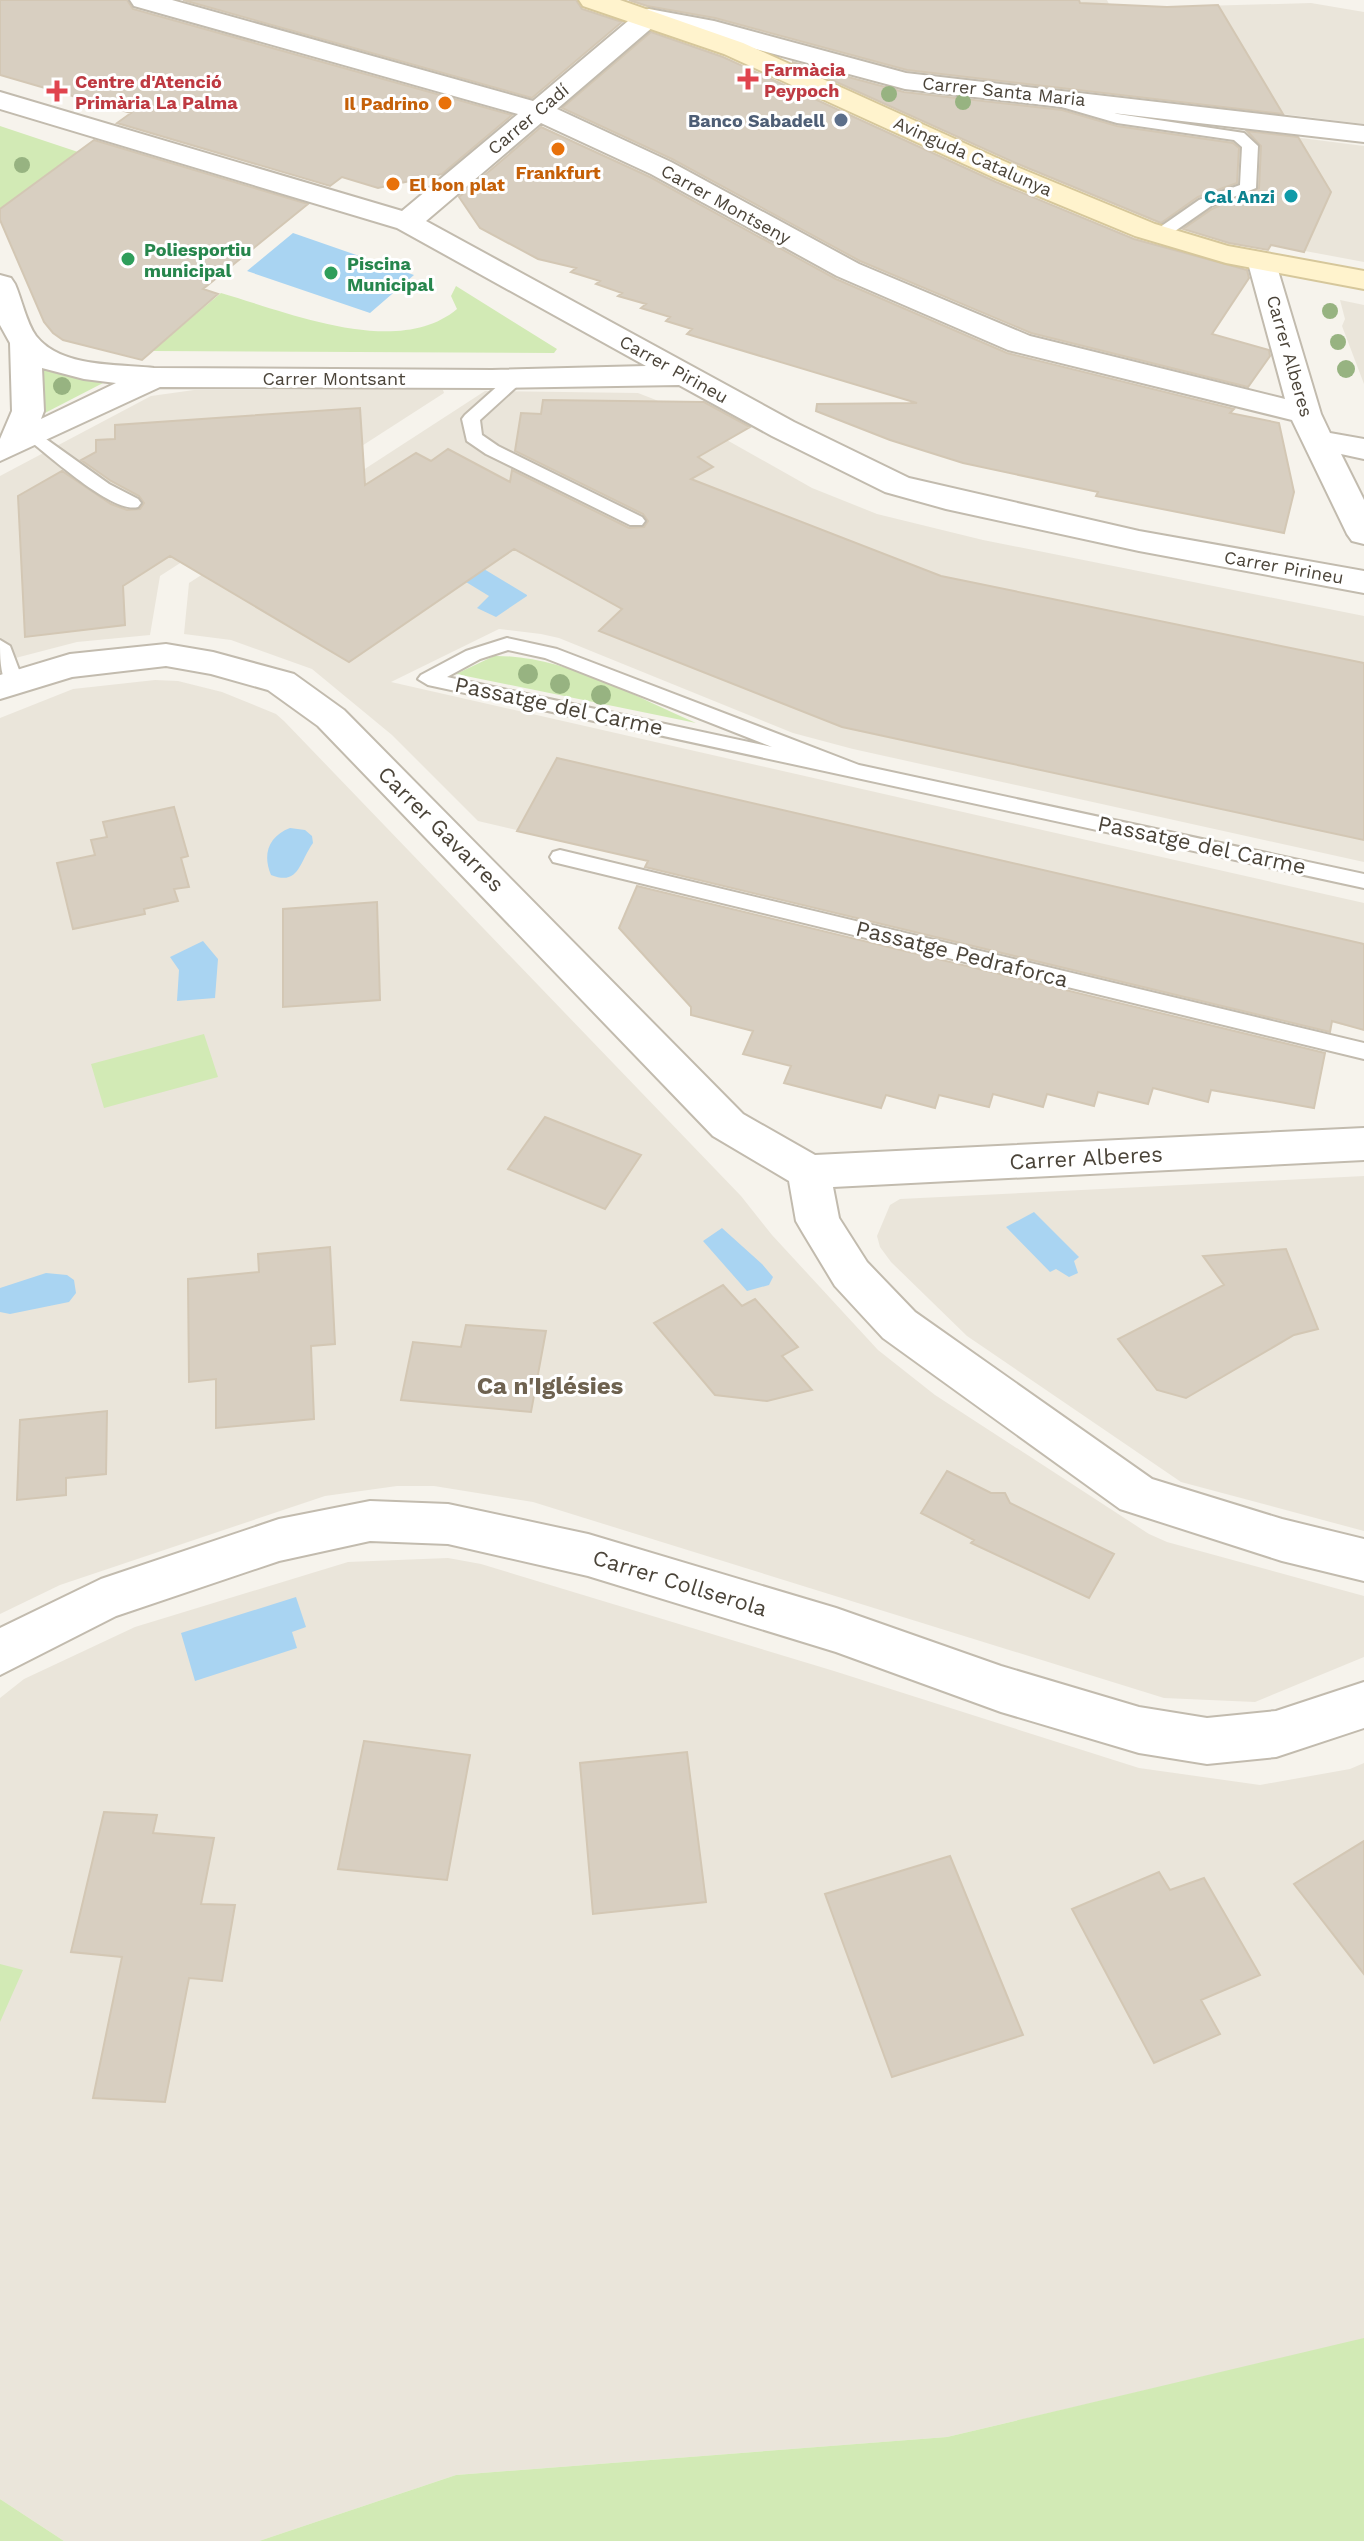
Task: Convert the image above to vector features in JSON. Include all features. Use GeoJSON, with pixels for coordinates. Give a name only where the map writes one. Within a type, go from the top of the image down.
{"type":"FeatureCollection","features":[{"type":"Feature","properties":{"kind":"main road","name":"Avinguda Catalunya"},"geometry":{"type":"LineString","coordinates":[[592,0],[649,17],[763,60],[1066,199],[1159,235],[1263,263],[1364,280]]}},
{"type":"Feature","properties":{"kind":"street","name":"Carrer Montseny"},"geometry":{"type":"LineString","coordinates":[[143,0],[538,111],[661,168],[848,270],[1019,343],[1311,427],[1364,449]]}},
{"type":"Feature","properties":{"kind":"street","name":"Carrer Cadí"},"geometry":{"type":"LineString","coordinates":[[407,222],[649,17]]}},
{"type":"Feature","properties":{"kind":"street","name":"Carrer Santa Maria"},"geometry":{"type":"LineString","coordinates":[[649,17],[714,29],[893,78],[1364,134]]}},
{"type":"Feature","properties":{"kind":"street","name":"Carrer Pirineu"},"geometry":{"type":"LineString","coordinates":[[0,100],[407,222],[855,467],[897,485],[946,499],[1139,541],[1364,582]]}},
{"type":"Feature","properties":{"kind":"street","name":"Carrer Alberes"},"geometry":{"type":"LineString","coordinates":[[1263,263],[1311,427],[1364,534]]}},
{"type":"Feature","properties":{"kind":"street"},"geometry":{"type":"LineString","coordinates":[[0,284],[17,348],[28,411],[15,443]]}},
{"type":"Feature","properties":{"kind":"street"},"geometry":{"type":"LineString","coordinates":[[17,348],[67,366],[155,377]]}},
{"type":"Feature","properties":{"kind":"street","name":"Carrer Montsant"},"geometry":{"type":"LineString","coordinates":[[15,443],[155,377],[516,379],[684,375]]}},
{"type":"Feature","properties":{"kind":"street","name":"Carrer Gavarres"},"geometry":{"type":"LineString","coordinates":[[7,685],[70,666],[166,655],[213,663],[281,682],[331,718],[728,1125],[809,1172]]}},
{"type":"Feature","properties":{"kind":"street","name":"Carrer Alberes"},"geometry":{"type":"LineString","coordinates":[[809,1172],[1364,1144]]}},
{"type":"Feature","properties":{"kind":"street"},"geometry":{"type":"LineString","coordinates":[[809,1172],[818,1221],[851,1274],[899,1325],[1137,1495],[1282,1540],[1364,1560]]}},
{"type":"Feature","properties":{"kind":"street","name":"Carrer Collserola"},"geometry":{"type":"LineString","coordinates":[[0,1653],[101,1600],[279,1540],[370,1521],[448,1524],[588,1555],[836,1630],[1001,1689],[1139,1730],[1207,1741],[1276,1734],[1364,1705]]}},
{"type":"Feature","properties":{"kind":"lane"},"geometry":{"type":"LineString","coordinates":[[1039,96],[1117,118],[1239,136],[1250,146],[1248,188],[1205,203],[1159,235]]}},
{"type":"Feature","properties":{"kind":"lane"},"geometry":{"type":"LineString","coordinates":[[516,379],[471,419],[473,437],[492,450],[636,521]]}},
{"type":"Feature","properties":{"kind":"lane"},"geometry":{"type":"LineString","coordinates":[[15,443],[85,476],[132,503]]}},
{"type":"Feature","properties":{"kind":"lane","name":"Passatge del Carme"},"geometry":{"type":"LineString","coordinates":[[852,770],[550,653],[507,644],[473,655],[428,679],[1364,881]]}},
{"type":"Feature","properties":{"kind":"lane"},"geometry":{"type":"LineString","coordinates":[[0,646],[7,685]]}},
{"type":"Feature","properties":{"kind":"lane","name":"Passatge Pedraforca"},"geometry":{"type":"LineString","coordinates":[[560,857],[1364,1051]]}},
{"type":"Feature","properties":{"kind":"shaded area"},"geometry":{"type":"Polygon","coordinates":[[[639,0],[1107,0],[1109,4],[1167,7],[1311,3],[1364,12],[1364,124],[1113,93],[913,76],[639,0]]]}},
{"type":"Feature","properties":{"kind":"shaded area"},"geometry":{"type":"Polygon","coordinates":[[[993,99],[1364,146],[1364,262],[1236,238],[1189,224],[1123,201],[954,126],[993,99]]]}},
{"type":"Feature","properties":{"kind":"shaded area"},"geometry":{"type":"Polygon","coordinates":[[[1340,300],[1364,305],[1364,384],[1342,326],[1345,319],[1340,300]]]}},
{"type":"Feature","properties":{"kind":"shaded area"},"geometry":{"type":"Polygon","coordinates":[[[194,390],[443,390],[444,393],[160,576],[150,635],[77,642],[0,662],[0,476],[151,396],[194,390]]]}},
{"type":"Feature","properties":{"kind":"shaded area"},"geometry":{"type":"Polygon","coordinates":[[[485,391],[638,393],[656,400],[812,488],[877,514],[983,540],[1364,616],[1364,862],[793,733],[559,638],[541,634],[499,629],[391,682],[1364,903],[1364,1030],[478,821],[392,735],[312,669],[231,640],[184,634],[189,583],[485,391]]]}},
{"type":"Feature","properties":{"kind":"shaded area"},"geometry":{"type":"Polygon","coordinates":[[[155,680],[178,681],[222,692],[276,714],[284,721],[741,1196],[772,1235],[878,1350],[935,1395],[1149,1534],[1167,1542],[1364,1596],[1364,1657],[1255,1702],[1164,1698],[533,1502],[434,1486],[397,1486],[325,1496],[60,1585],[0,1614],[0,718],[73,689],[155,680]]]}},
{"type":"Feature","properties":{"kind":"shaded area"},"geometry":{"type":"Polygon","coordinates":[[[1364,1176],[1364,1531],[1181,1482],[967,1336],[891,1262],[880,1247],[877,1236],[890,1205],[900,1199],[1364,1176]]]}},
{"type":"Feature","properties":{"kind":"shaded area"},"geometry":{"type":"Polygon","coordinates":[[[448,1558],[481,1564],[834,1671],[1139,1768],[1260,1785],[1350,1769],[1364,1763],[1364,2339],[947,2437],[456,2475],[259,2541],[64,2541],[0,2499],[0,1698],[24,1679],[135,1627],[348,1562],[448,1558]]]}},
{"type":"Feature","properties":{"kind":"green space"},"geometry":{"type":"Polygon","coordinates":[[[0,126],[78,152],[0,209],[0,126]]]}},
{"type":"Feature","properties":{"kind":"green space"},"geometry":{"type":"Polygon","coordinates":[[[456,286],[557,349],[554,353],[152,351],[221,293],[309,320],[374,331],[405,330],[433,323],[457,309],[451,296],[456,286]]]}},
{"type":"Feature","properties":{"kind":"green space"},"geometry":{"type":"Polygon","coordinates":[[[39,364],[103,383],[41,415],[39,364]]]}},
{"type":"Feature","properties":{"kind":"green space"},"geometry":{"type":"Polygon","coordinates":[[[494,656],[520,657],[572,670],[696,723],[456,674],[494,656]]]}},
{"type":"Feature","properties":{"kind":"green space"},"geometry":{"type":"Polygon","coordinates":[[[204,1034],[218,1077],[104,1108],[91,1064],[204,1034]]]}},
{"type":"Feature","properties":{"kind":"green space"},"geometry":{"type":"Polygon","coordinates":[[[0,1964],[23,1970],[0,2022],[0,1964]]]}},
{"type":"Feature","properties":{"kind":"green space"},"geometry":{"type":"Polygon","coordinates":[[[1364,2338],[1364,2541],[259,2541],[456,2475],[947,2437],[1364,2338]]]}},
{"type":"Feature","properties":{"kind":"green space"},"geometry":{"type":"Polygon","coordinates":[[[0,2499],[64,2541],[0,2541],[0,2499]]]}},
{"type":"Feature","properties":{"kind":"water","name":"Piscina Municipal"},"geometry":{"type":"Polygon","coordinates":[[[293,233],[414,275],[370,313],[247,271],[293,233]]]}},
{"type":"Feature","properties":{"kind":"water"},"geometry":{"type":"Polygon","coordinates":[[[464,557],[527,596],[496,617],[477,608],[489,596],[443,568],[464,557]]]}},
{"type":"Feature","properties":{"kind":"water"},"geometry":{"type":"Polygon","coordinates":[[[290,828],[305,830],[312,836],[313,843],[297,871],[280,878],[271,875],[268,867],[269,847],[277,836],[290,828]]]}},
{"type":"Feature","properties":{"kind":"water"},"geometry":{"type":"Polygon","coordinates":[[[203,941],[218,959],[215,998],[177,1001],[179,970],[170,957],[203,941]]]}},
{"type":"Feature","properties":{"kind":"water"},"geometry":{"type":"Polygon","coordinates":[[[1034,1212],[1079,1257],[1074,1261],[1078,1273],[1069,1277],[1056,1269],[1050,1272],[1006,1227],[1034,1212]]]}},
{"type":"Feature","properties":{"kind":"water"},"geometry":{"type":"Polygon","coordinates":[[[722,1228],[773,1277],[769,1285],[747,1291],[703,1241],[722,1228]]]}},
{"type":"Feature","properties":{"kind":"water"},"geometry":{"type":"Polygon","coordinates":[[[46,1273],[67,1275],[74,1280],[76,1293],[69,1302],[10,1314],[0,1312],[0,1288],[46,1273]]]}},
{"type":"Feature","properties":{"kind":"water"},"geometry":{"type":"Polygon","coordinates":[[[296,1597],[306,1627],[292,1632],[297,1648],[195,1681],[181,1633],[296,1597]]]}},
{"type":"Feature","properties":{"kind":"building"},"geometry":{"type":"Polygon","coordinates":[[[0,0],[127,0],[133,9],[512,115],[442,174],[378,188],[342,177],[330,186],[117,123],[131,113],[0,75],[0,0]]]}},
{"type":"Feature","properties":{"kind":"building"},"geometry":{"type":"Polygon","coordinates":[[[183,0],[576,0],[582,9],[622,22],[532,98],[183,0]]]}},
{"type":"Feature","properties":{"kind":"building"},"geometry":{"type":"Polygon","coordinates":[[[629,0],[1079,0],[1080,3],[1167,7],[1218,5],[1283,114],[907,70],[715,18],[629,0]]]}},
{"type":"Feature","properties":{"kind":"building"},"geometry":{"type":"Polygon","coordinates":[[[651,32],[723,57],[996,182],[1134,239],[1247,270],[1249,278],[1212,334],[1269,350],[1270,356],[1248,387],[1031,333],[860,261],[672,159],[562,108],[651,32]]]}},
{"type":"Feature","properties":{"kind":"building"},"geometry":{"type":"Polygon","coordinates":[[[792,62],[904,92],[1062,110],[1117,126],[1233,143],[1239,148],[1237,183],[1198,197],[1161,223],[1018,164],[792,62]]]}},
{"type":"Feature","properties":{"kind":"building"},"geometry":{"type":"Polygon","coordinates":[[[541,127],[650,177],[836,279],[1007,353],[1234,409],[1230,413],[1279,423],[1294,492],[1284,533],[1096,496],[1098,492],[963,463],[890,440],[816,411],[817,404],[917,403],[687,334],[692,329],[666,321],[670,317],[641,308],[646,304],[618,296],[622,293],[596,284],[600,281],[571,272],[576,268],[538,259],[480,228],[459,197],[541,127]]]}},
{"type":"Feature","properties":{"kind":"building","name":"Cal Anzi"},"geometry":{"type":"Polygon","coordinates":[[[1247,131],[1298,137],[1331,192],[1304,252],[1271,245],[1268,250],[1229,243],[1183,229],[1212,209],[1259,188],[1261,146],[1247,131]]]}},
{"type":"Feature","properties":{"kind":"building","name":"Poliesportiu municipal"},"geometry":{"type":"Polygon","coordinates":[[[94,140],[308,204],[203,289],[218,294],[142,360],[63,340],[53,333],[44,322],[0,220],[0,209],[94,140]]]}},
{"type":"Feature","properties":{"kind":"building"},"geometry":{"type":"Polygon","coordinates":[[[543,400],[704,402],[750,427],[698,457],[713,467],[691,479],[941,576],[1364,663],[1364,840],[842,727],[599,631],[622,609],[514,549],[349,662],[170,556],[123,586],[125,625],[25,637],[18,496],[62,471],[111,504],[127,510],[140,509],[144,503],[139,496],[81,460],[96,452],[96,440],[115,439],[115,425],[360,408],[365,485],[416,453],[431,461],[448,449],[510,482],[512,470],[629,528],[644,527],[648,521],[643,514],[515,451],[521,413],[541,414],[543,400]]]}},
{"type":"Feature","properties":{"kind":"building"},"geometry":{"type":"Polygon","coordinates":[[[557,758],[1364,944],[1364,1030],[1332,1021],[1330,1032],[645,867],[648,861],[517,831],[557,758]]]}},
{"type":"Feature","properties":{"kind":"building"},"geometry":{"type":"Polygon","coordinates":[[[174,807],[188,856],[181,858],[189,887],[174,889],[178,901],[144,909],[145,914],[73,929],[57,863],[95,855],[91,840],[107,837],[103,822],[174,807]]]}},
{"type":"Feature","properties":{"kind":"building"},"geometry":{"type":"Polygon","coordinates":[[[637,886],[1325,1053],[1314,1108],[1211,1090],[1208,1102],[1153,1088],[1148,1104],[1098,1092],[1094,1106],[1047,1094],[1043,1107],[993,1094],[989,1107],[939,1095],[935,1108],[886,1095],[881,1108],[784,1083],[791,1066],[743,1054],[753,1031],[691,1015],[691,1007],[619,928],[637,886]]]}},
{"type":"Feature","properties":{"kind":"building"},"geometry":{"type":"Polygon","coordinates":[[[377,902],[380,1000],[283,1007],[283,909],[377,902]]]}},
{"type":"Feature","properties":{"kind":"building"},"geometry":{"type":"Polygon","coordinates":[[[545,1117],[641,1155],[605,1209],[508,1169],[545,1117]]]}},
{"type":"Feature","properties":{"kind":"building"},"geometry":{"type":"Polygon","coordinates":[[[330,1247],[335,1344],[311,1346],[314,1419],[216,1428],[216,1379],[189,1382],[188,1279],[259,1272],[258,1254],[330,1247]]]}},
{"type":"Feature","properties":{"kind":"building"},"geometry":{"type":"Polygon","coordinates":[[[1286,1249],[1318,1329],[1294,1335],[1186,1398],[1157,1390],[1118,1339],[1224,1285],[1203,1256],[1286,1249]]]}},
{"type":"Feature","properties":{"kind":"building"},"geometry":{"type":"Polygon","coordinates":[[[723,1285],[742,1306],[755,1299],[798,1347],[782,1356],[812,1390],[767,1401],[715,1395],[654,1323],[723,1285]]]}},
{"type":"Feature","properties":{"kind":"building"},"geometry":{"type":"Polygon","coordinates":[[[466,1325],[546,1331],[531,1412],[401,1400],[413,1342],[461,1347],[466,1325]]]}},
{"type":"Feature","properties":{"kind":"building"},"geometry":{"type":"Polygon","coordinates":[[[107,1411],[106,1474],[66,1478],[66,1495],[17,1500],[20,1420],[107,1411]]]}},
{"type":"Feature","properties":{"kind":"building"},"geometry":{"type":"Polygon","coordinates":[[[947,1471],[991,1493],[1005,1493],[1010,1503],[1114,1554],[1089,1598],[971,1543],[974,1540],[921,1513],[947,1471]]]}},
{"type":"Feature","properties":{"kind":"building"},"geometry":{"type":"Polygon","coordinates":[[[364,1741],[470,1755],[447,1880],[338,1869],[364,1741]]]}},
{"type":"Feature","properties":{"kind":"building"},"geometry":{"type":"Polygon","coordinates":[[[687,1752],[706,1902],[593,1914],[580,1763],[687,1752]]]}},
{"type":"Feature","properties":{"kind":"building"},"geometry":{"type":"Polygon","coordinates":[[[104,1812],[157,1815],[153,1833],[214,1838],[201,1904],[235,1905],[222,1981],[189,1978],[165,2102],[93,2098],[122,1957],[71,1952],[104,1812]]]}},
{"type":"Feature","properties":{"kind":"building"},"geometry":{"type":"Polygon","coordinates":[[[1364,1841],[1364,1974],[1294,1884],[1364,1841]]]}},
{"type":"Feature","properties":{"kind":"building"},"geometry":{"type":"Polygon","coordinates":[[[950,1856],[1023,2035],[892,2077],[825,1894],[950,1856]]]}},
{"type":"Feature","properties":{"kind":"building"},"geometry":{"type":"Polygon","coordinates":[[[1159,1872],[1170,1890],[1204,1878],[1260,1975],[1201,2000],[1220,2034],[1154,2063],[1072,1909],[1159,1872]]]}},
{"type":"Feature","properties":{"kind":"place","name":"Farmàcia Peypoch"},"geometry":{"type":"Point","coordinates":[748,79]}},
{"type":"Feature","properties":{"kind":"place","name":"Centre d'Atenció Primària La Palma"},"geometry":{"type":"Point","coordinates":[57,91]}},
{"type":"Feature","properties":{"kind":"place","name":"Il Padrino"},"geometry":{"type":"Point","coordinates":[445,103]}},
{"type":"Feature","properties":{"kind":"place","name":"Banco Sabadell"},"geometry":{"type":"Point","coordinates":[841,120]}},
{"type":"Feature","properties":{"kind":"place","name":"Frankfurt"},"geometry":{"type":"Point","coordinates":[558,149]}},
{"type":"Feature","properties":{"kind":"place","name":"El bon plat"},"geometry":{"type":"Point","coordinates":[393,184]}},
{"type":"Feature","properties":{"kind":"place","name":"Cal Anzi"},"geometry":{"type":"Point","coordinates":[1291,196]}},
{"type":"Feature","properties":{"kind":"place","name":"Poliesportiu municipal"},"geometry":{"type":"Point","coordinates":[128,259]}},
{"type":"Feature","properties":{"kind":"place","name":"Piscina Municipal"},"geometry":{"type":"Point","coordinates":[331,273]}},
{"type":"Feature","properties":{"kind":"district","name":"Ca n'Iglésies"},"geometry":{"type":"Point","coordinates":[550,1386]}}]}
